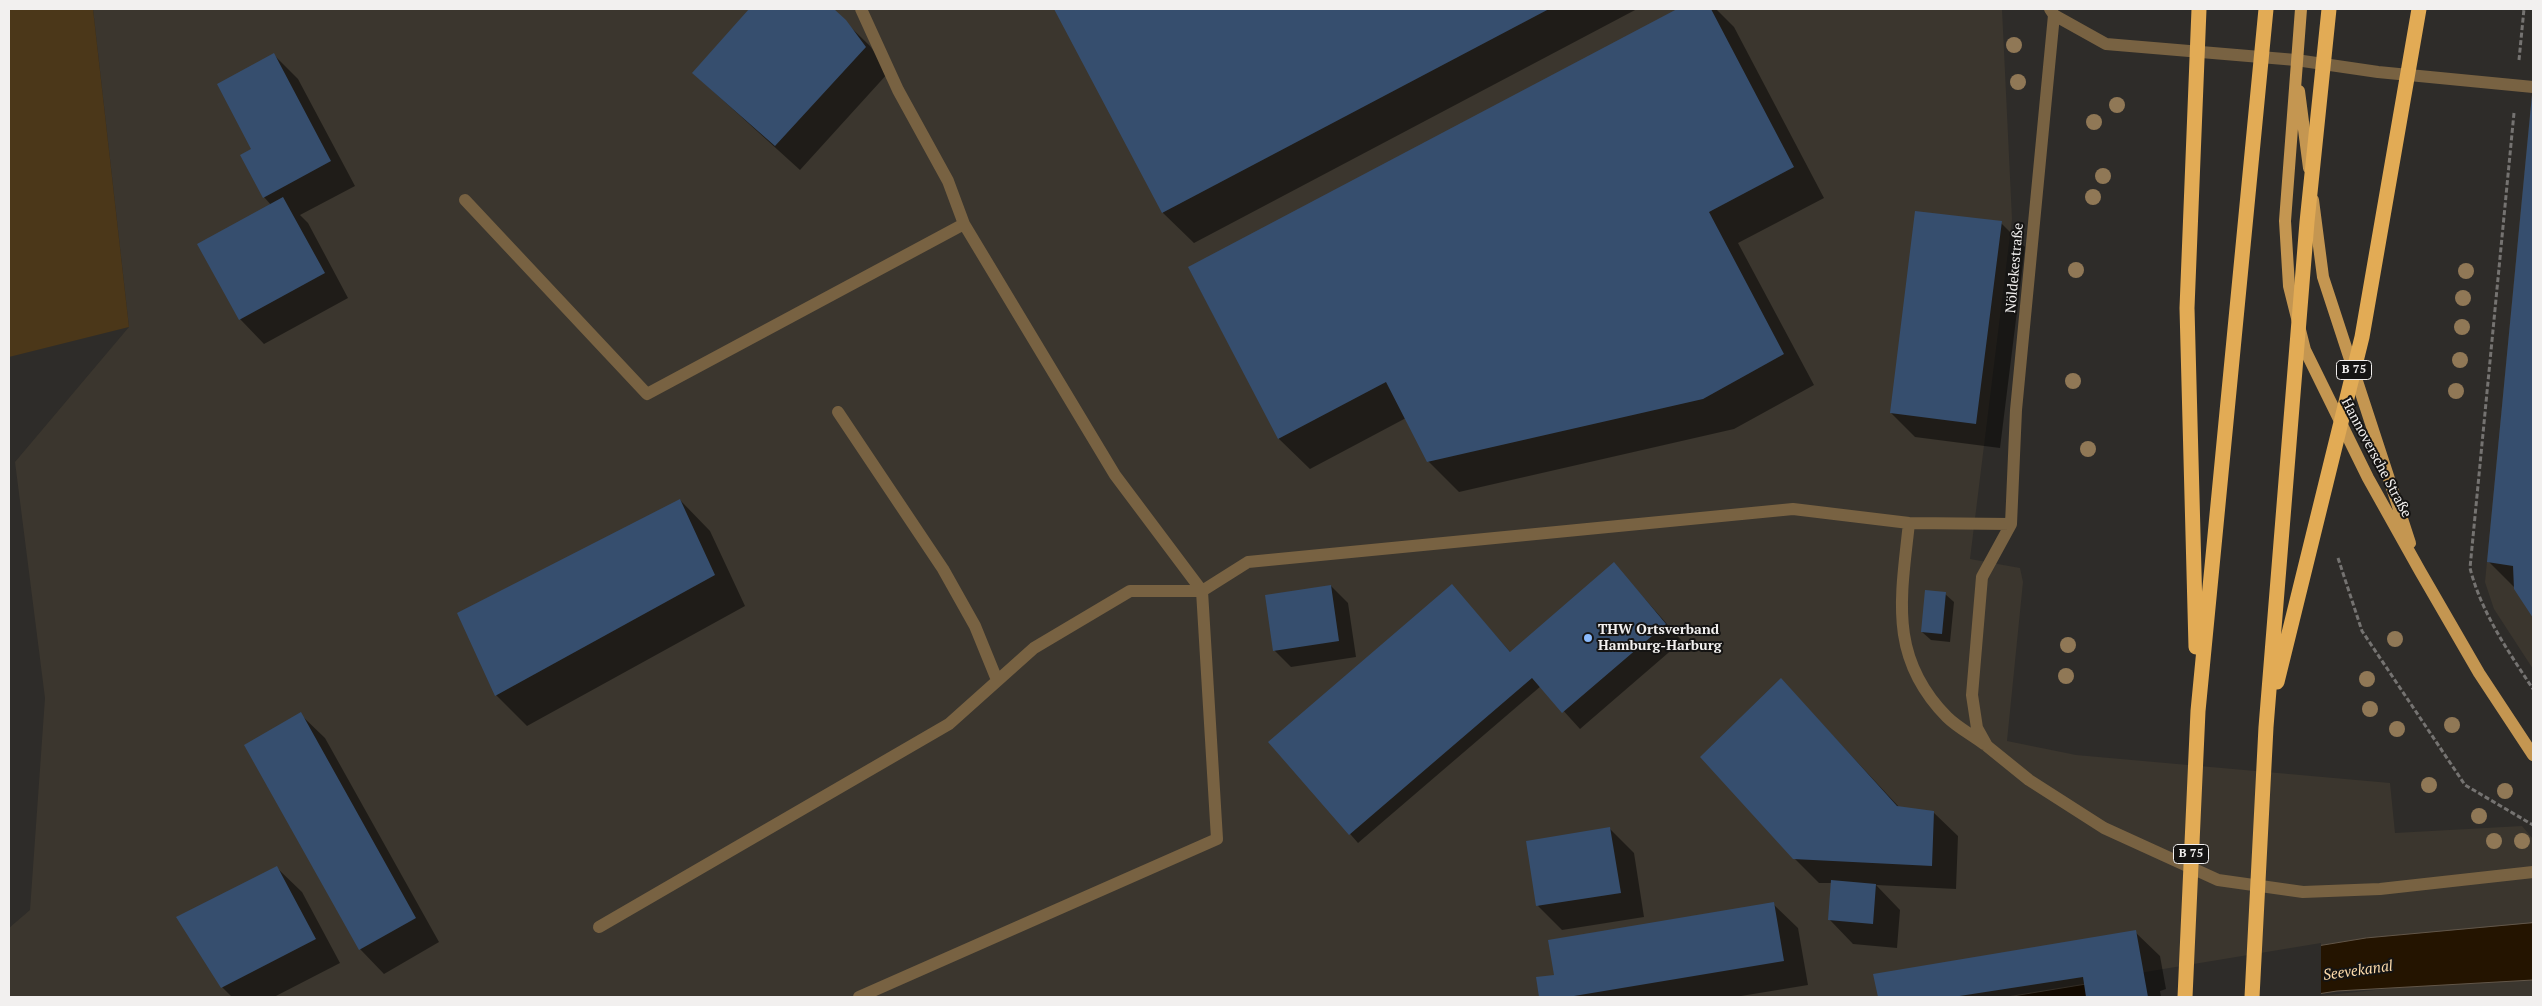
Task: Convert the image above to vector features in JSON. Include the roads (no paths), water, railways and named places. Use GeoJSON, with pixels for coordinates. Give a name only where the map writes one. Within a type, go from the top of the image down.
{"type":"FeatureCollection","features":[{"type":"Feature","properties":{"kind":"highway","name":"B 75"},"geometry":{"type":"LineString","coordinates":[[2198,711],[2186,308],[2199,9]]}},
{"type":"Feature","properties":{"kind":"highway","name":"B 75"},"geometry":{"type":"LineString","coordinates":[[2185,997],[2198,711],[2266,9]]}},
{"type":"Feature","properties":{"kind":"highway","name":"B 75"},"geometry":{"type":"LineString","coordinates":[[2252,997],[2266,727],[2307,222],[2329,9]]}},
{"type":"Feature","properties":{"kind":"highway","name":"B 75"},"geometry":{"type":"LineString","coordinates":[[2266,727],[2362,337],[2419,9]]}},
{"type":"Feature","properties":{"kind":"main road","name":"Hannoversche Straße"},"geometry":{"type":"LineString","coordinates":[[2301,9],[2285,221],[2288,286],[2305,350],[2368,478],[2420,571],[2479,673],[2533,755]]}},
{"type":"Feature","properties":{"kind":"main road","name":"Hannoversche Straße"},"geometry":{"type":"LineString","coordinates":[[2296,60],[2323,277],[2420,571]]}},
{"type":"Feature","properties":{"kind":"street"},"geometry":{"type":"LineString","coordinates":[[859,997],[1217,839],[1202,591],[1114,475],[964,224],[948,181],[898,90],[861,9]]}},
{"type":"Feature","properties":{"kind":"street","name":"Nöldekestraße"},"geometry":{"type":"LineString","coordinates":[[2011,524],[2016,410],[2052,12],[2106,44],[2296,60],[2517,88],[2533,87]]}},
{"type":"Feature","properties":{"kind":"street"},"geometry":{"type":"LineString","coordinates":[[465,200],[647,394],[964,224]]}},
{"type":"Feature","properties":{"kind":"street"},"geometry":{"type":"LineString","coordinates":[[838,412],[944,569],[975,626],[998,680]]}},
{"type":"Feature","properties":{"kind":"street"},"geometry":{"type":"LineString","coordinates":[[598,927],[949,724],[1034,648],[1130,592],[1202,591],[1248,562],[1793,509],[1909,523],[2011,524],[1982,577],[1972,695],[1977,728],[1987,746]]}},
{"type":"Feature","properties":{"kind":"street"},"geometry":{"type":"LineString","coordinates":[[1909,523],[1901,624],[1910,662],[1928,694],[1948,718],[2029,780],[2104,828],[2218,880],[2302,892],[2380,889],[2533,872]]}},
{"type":"Feature","properties":{"kind":"water","name":"Seevekanal"},"geometry":{"type":"Polygon","coordinates":[[[2533,923],[2533,980],[2337,991],[2298,997],[2007,997],[2366,938],[2533,923]]]}},
{"type":"Feature","properties":{"kind":"place","name":"THW Ortsverband Hamburg-Harburg"},"geometry":{"type":"Point","coordinates":[1588,638]}}]}
